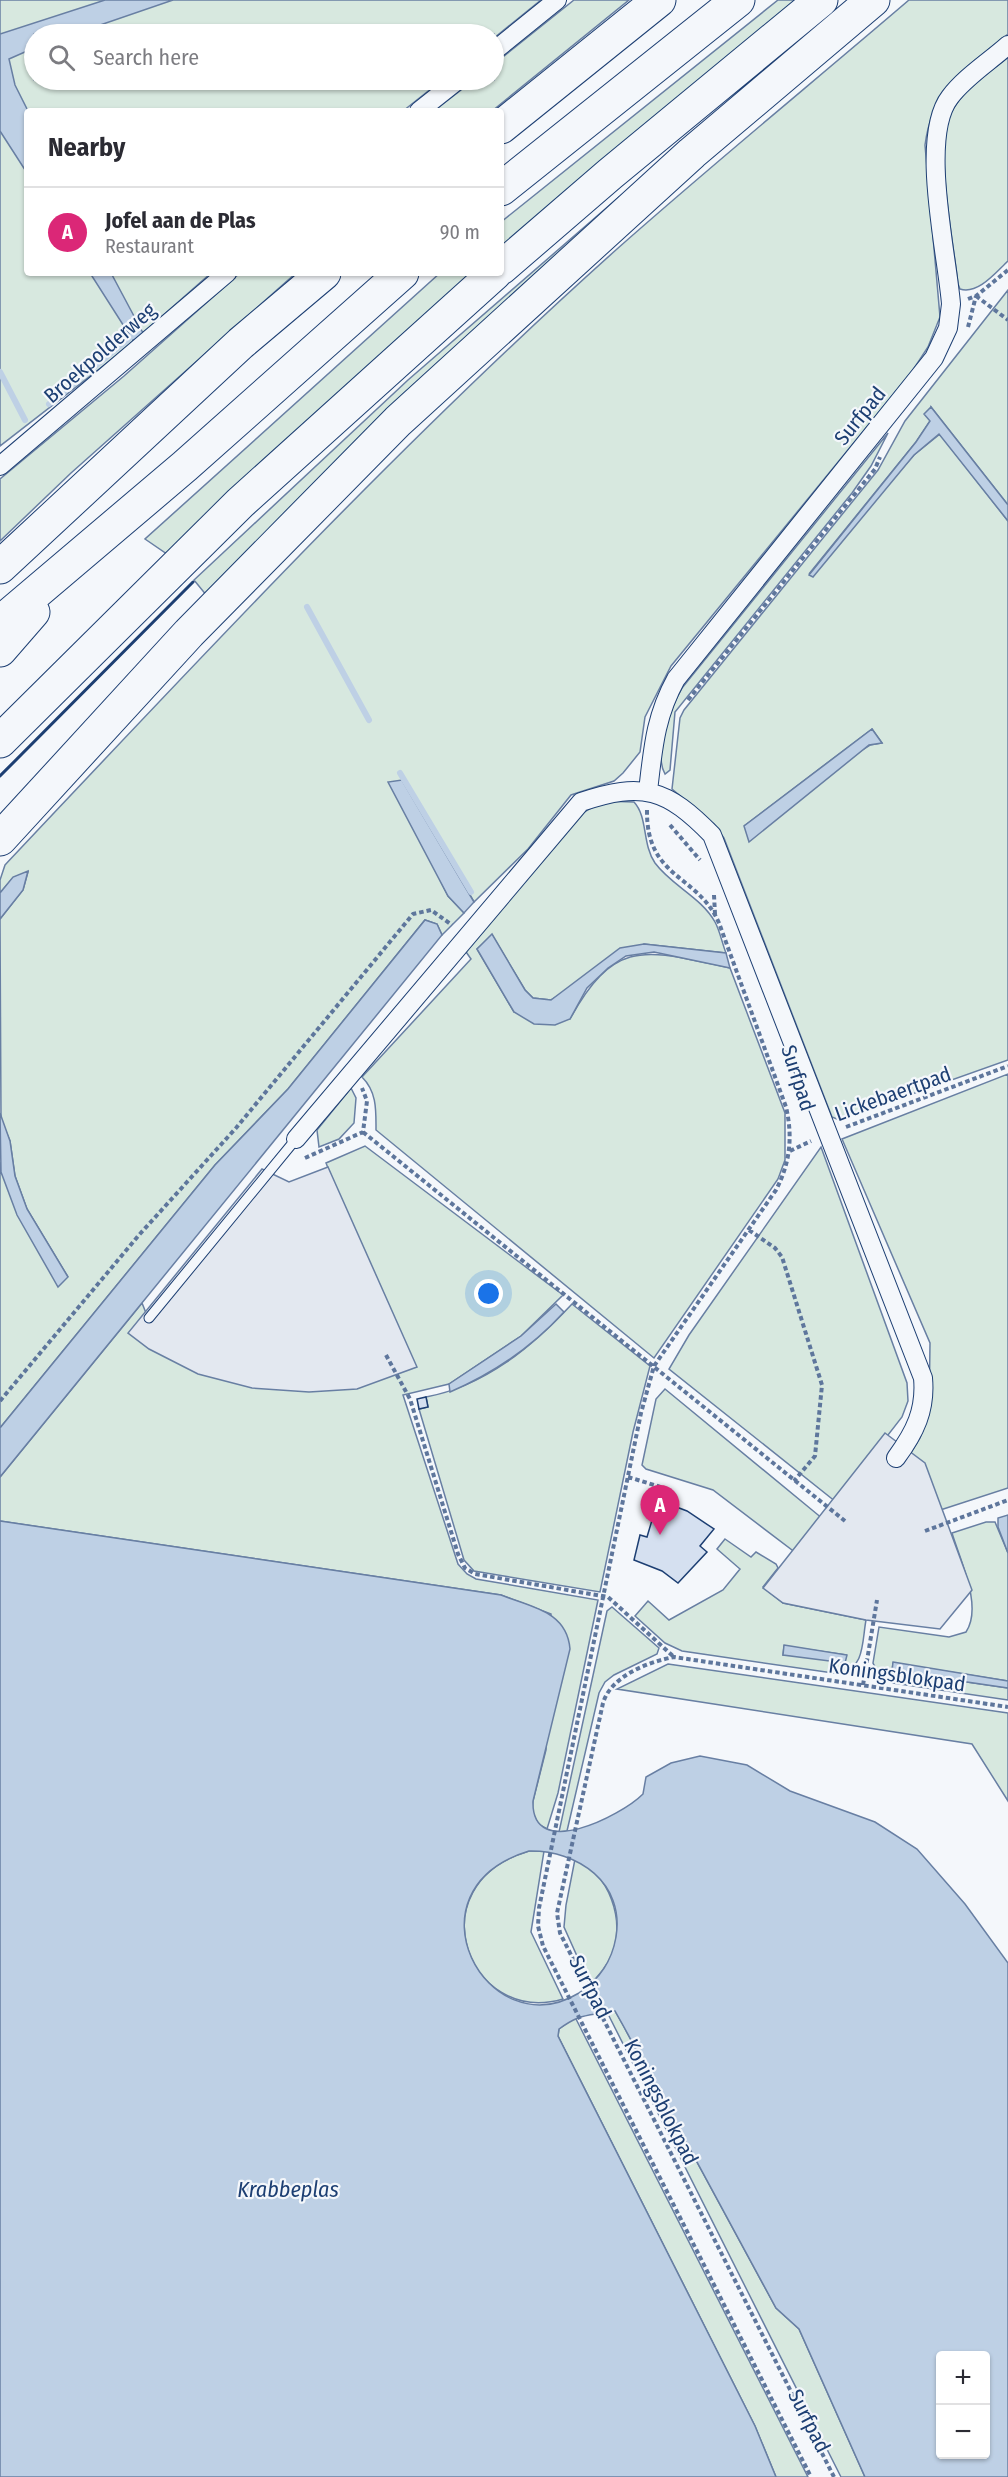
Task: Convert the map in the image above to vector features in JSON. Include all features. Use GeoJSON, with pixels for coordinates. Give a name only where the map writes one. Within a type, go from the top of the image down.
{"type":"FeatureCollection","features":[{"type":"Feature","properties":{"kind":"highway"},"geometry":{"type":"LineString","coordinates":[[504,124],[659,0]]}},
{"type":"Feature","properties":{"kind":"highway"},"geometry":{"type":"LineString","coordinates":[[504,187],[738,0]]}},
{"type":"Feature","properties":{"kind":"highway"},"geometry":{"type":"LineString","coordinates":[[504,265],[645,144],[821,0]]}},
{"type":"Feature","properties":{"kind":"highway"},"geometry":{"type":"LineString","coordinates":[[0,839],[189,633],[398,421],[684,160],[873,0]]}},
{"type":"Feature","properties":{"kind":"highway"},"geometry":{"type":"LineString","coordinates":[[0,567],[241,343],[320,276]]}},
{"type":"Feature","properties":{"kind":"highway"},"geometry":{"type":"LineString","coordinates":[[0,623],[91,548],[399,276]]}},
{"type":"Feature","properties":{"kind":"highway"},"geometry":{"type":"LineString","coordinates":[[0,741],[232,511],[492,276]]}},
{"type":"Feature","properties":{"kind":"highway"},"geometry":{"type":"LineString","coordinates":[[0,650],[91,548]]}},
{"type":"Feature","properties":{"kind":"street"},"geometry":{"type":"LineString","coordinates":[[504,43],[558,0]]}},
{"type":"Feature","properties":{"kind":"street","name":"Surfpad"},"geometry":{"type":"LineString","coordinates":[[897,1458],[921,1417],[925,1397],[923,1378],[712,835],[690,813],[656,793],[655,732],[662,704],[676,679],[916,383],[939,348],[948,327],[951,304],[934,153],[937,122],[950,97],[1008,45]]}},
{"type":"Feature","properties":{"kind":"street"},"geometry":{"type":"LineString","coordinates":[[423,108],[445,90]]}},
{"type":"Feature","properties":{"kind":"street","name":"Broekpolderweg"},"geometry":{"type":"LineString","coordinates":[[0,466],[224,276]]}},
{"type":"Feature","properties":{"kind":"street"},"geometry":{"type":"LineString","coordinates":[[296,1139],[581,802],[612,792],[656,793]]}},
{"type":"Feature","properties":{"kind":"lane"},"geometry":{"type":"LineString","coordinates":[[150,1318],[296,1139]]}},
{"type":"Feature","properties":{"kind":"path"},"geometry":{"type":"LineString","coordinates":[[967,329],[972,321],[976,296],[1008,270]]}},
{"type":"Feature","properties":{"kind":"path"},"geometry":{"type":"LineString","coordinates":[[976,296],[1008,320]]}},
{"type":"Feature","properties":{"kind":"path"},"geometry":{"type":"LineString","coordinates":[[685,703],[875,469],[884,451]]}},
{"type":"Feature","properties":{"kind":"path"},"geometry":{"type":"LineString","coordinates":[[656,793],[668,823],[702,864]]}},
{"type":"Feature","properties":{"kind":"path","name":"Surfpad"},"geometry":{"type":"LineString","coordinates":[[656,793],[647,819],[653,848],[668,870],[704,900],[715,915],[786,1107],[790,1125],[790,1151],[788,1163],[776,1190],[654,1366],[628,1477],[555,1828],[538,1926],[543,1946],[812,2477]]}},
{"type":"Feature","properties":{"kind":"path"},"geometry":{"type":"LineString","coordinates":[[713,890],[715,915]]}},
{"type":"Feature","properties":{"kind":"path"},"geometry":{"type":"LineString","coordinates":[[0,1401],[139,1235],[236,1128],[413,914],[431,909],[466,938]]}},
{"type":"Feature","properties":{"kind":"path","name":"Lickebaertpad"},"geometry":{"type":"LineString","coordinates":[[790,1151],[829,1133],[1008,1066]]}},
{"type":"Feature","properties":{"kind":"path"},"geometry":{"type":"LineString","coordinates":[[354,1070],[367,1101],[363,1132]]}},
{"type":"Feature","properties":{"kind":"path"},"geometry":{"type":"LineString","coordinates":[[304,1158],[363,1132]]}},
{"type":"Feature","properties":{"kind":"path"},"geometry":{"type":"LineString","coordinates":[[363,1132],[845,1521]]}},
{"type":"Feature","properties":{"kind":"path"},"geometry":{"type":"LineString","coordinates":[[749,1230],[775,1248],[782,1257],[822,1385],[823,1400],[815,1456],[794,1481]]}},
{"type":"Feature","properties":{"kind":"path"},"geometry":{"type":"LineString","coordinates":[[386,1355],[410,1399],[458,1554],[465,1568],[475,1574],[604,1596],[674,1657]]}},
{"type":"Feature","properties":{"kind":"path"},"geometry":{"type":"LineString","coordinates":[[628,1477],[664,1488]]}},
{"type":"Feature","properties":{"kind":"path"},"geometry":{"type":"LineString","coordinates":[[925,1532],[1008,1500]]}},
{"type":"Feature","properties":{"kind":"path"},"geometry":{"type":"LineString","coordinates":[[863,1685],[878,1600]]}},
{"type":"Feature","properties":{"kind":"path","name":"Koningsblokpad"},"geometry":{"type":"LineString","coordinates":[[834,2477],[581,1977],[557,1923],[567,1865],[606,1693],[618,1680],[661,1659],[674,1657],[1008,1707]]}},
{"type":"Feature","properties":{"kind":"shaded area"},"geometry":{"type":"Polygon","coordinates":[[[0,0],[541,0],[504,30],[504,24],[24,24],[24,90],[429,90],[407,108],[24,108],[24,276],[208,276],[143,333],[125,326],[134,342],[0,446],[0,0]]]}},
{"type":"Feature","properties":{"kind":"shaded area"},"geometry":{"type":"Polygon","coordinates":[[[574,0],[629,0],[496,108],[438,108],[461,90],[504,90],[504,56],[574,0]]]}},
{"type":"Feature","properties":{"kind":"shaded area"},"geometry":{"type":"Polygon","coordinates":[[[778,0],[798,0],[504,246],[504,220],[778,0]]]}},
{"type":"Feature","properties":{"kind":"shaded area"},"geometry":{"type":"Polygon","coordinates":[[[909,0],[1008,0],[1008,34],[953,80],[935,107],[929,124],[925,145],[940,317],[928,347],[911,373],[671,666],[645,717],[640,752],[623,773],[614,781],[571,795],[528,849],[474,902],[403,780],[441,882],[448,896],[464,913],[442,935],[437,924],[425,920],[288,1089],[215,1165],[0,1428],[0,1162],[1,1172],[68,1277],[27,1209],[15,1176],[10,1141],[1,1120],[0,919],[23,890],[28,872],[13,878],[0,893],[0,880],[5,865],[304,551],[458,397],[617,249],[909,0]]]}},
{"type":"Feature","properties":{"kind":"shaded area"},"geometry":{"type":"Polygon","coordinates":[[[1008,57],[1008,261],[980,286],[967,290],[960,289],[946,195],[944,147],[947,127],[952,111],[963,96],[1008,57]]]}},
{"type":"Feature","properties":{"kind":"shaded area"},"geometry":{"type":"Polygon","coordinates":[[[619,197],[621,199],[207,596],[194,580],[408,380],[619,197]]]}},
{"type":"Feature","properties":{"kind":"shaded area"},"geometry":{"type":"Polygon","coordinates":[[[237,276],[293,276],[71,473],[0,541],[0,479],[124,376],[237,276]]]}},
{"type":"Feature","properties":{"kind":"shaded area"},"geometry":{"type":"Polygon","coordinates":[[[437,276],[470,276],[167,554],[145,539],[437,276]]]}},
{"type":"Feature","properties":{"kind":"shaded area"},"geometry":{"type":"Polygon","coordinates":[[[1008,290],[1008,505],[931,407],[930,421],[916,442],[809,574],[914,455],[940,434],[1008,521],[1008,1060],[839,1120],[832,1117],[724,838],[714,824],[672,789],[680,718],[684,710],[878,470],[905,421],[1008,290]],[[872,729],[744,826],[870,745],[882,743],[872,729]]]}},
{"type":"Feature","properties":{"kind":"shaded area"},"geometry":{"type":"Polygon","coordinates":[[[888,433],[871,466],[852,493],[675,712],[670,770],[665,774],[662,765],[662,743],[673,706],[682,688],[888,433]]]}},
{"type":"Feature","properties":{"kind":"shaded area"},"geometry":{"type":"Polygon","coordinates":[[[603,801],[634,802],[641,815],[648,848],[655,863],[709,913],[717,926],[726,953],[644,944],[551,1000],[533,998],[525,990],[492,935],[477,949],[514,1012],[570,1019],[587,992],[603,973],[619,961],[636,956],[655,955],[730,968],[785,1113],[785,1160],[778,1179],[654,1358],[376,1130],[376,1108],[373,1095],[362,1077],[471,959],[464,949],[572,819],[603,801]]]}},
{"type":"Feature","properties":{"kind":"shaded area"},"geometry":{"type":"Polygon","coordinates":[[[1008,1074],[1008,1488],[928,1514],[909,1456],[920,1438],[929,1414],[930,1343],[842,1139],[1008,1074]]]}},
{"type":"Feature","properties":{"kind":"shaded area"},"geometry":{"type":"Polygon","coordinates":[[[351,1088],[356,1098],[354,1123],[339,1139],[319,1147],[317,1130],[351,1088]]]}},
{"type":"Feature","properties":{"kind":"shaded area"},"geometry":{"type":"Polygon","coordinates":[[[365,1146],[563,1295],[521,1336],[449,1384],[403,1395],[458,1564],[467,1574],[476,1579],[598,1600],[558,1793],[547,1829],[538,1824],[532,1811],[546,1750],[551,1614],[501,1595],[0,1521],[0,1477],[142,1303],[152,1328],[334,1183],[326,1163],[365,1146]]]}},
{"type":"Feature","properties":{"kind":"shaded area"},"geometry":{"type":"Polygon","coordinates":[[[821,1147],[907,1383],[908,1401],[902,1417],[836,1502],[669,1369],[689,1335],[821,1147]]]}},
{"type":"Feature","properties":{"kind":"shaded area"},"geometry":{"type":"Polygon","coordinates":[[[328,1167],[417,1367],[357,1389],[309,1392],[252,1388],[198,1374],[149,1349],[128,1333],[262,1169],[289,1182],[328,1167]]]}},
{"type":"Feature","properties":{"kind":"shaded area"},"geometry":{"type":"Polygon","coordinates":[[[572,1304],[650,1366],[633,1432],[600,1592],[474,1571],[464,1560],[419,1409],[428,1407],[426,1397],[468,1384],[506,1362],[541,1335],[572,1304]]]}},
{"type":"Feature","properties":{"kind":"shaded area"},"geometry":{"type":"Polygon","coordinates":[[[665,1389],[823,1519],[796,1553],[713,1490],[646,1469],[642,1465],[656,1399],[665,1389]]]}},
{"type":"Feature","properties":{"kind":"shaded area"},"geometry":{"type":"Polygon","coordinates":[[[885,1433],[925,1463],[972,1590],[940,1629],[866,1620],[783,1603],[763,1588],[885,1433]]]}},
{"type":"Feature","properties":{"kind":"shaded area"},"geometry":{"type":"Polygon","coordinates":[[[986,1522],[995,1522],[1008,1553],[1008,1681],[893,1663],[892,1671],[1008,1688],[1008,1700],[893,1683],[878,1672],[873,1663],[879,1627],[949,1637],[966,1632],[971,1622],[971,1597],[952,1533],[986,1522]]]}},
{"type":"Feature","properties":{"kind":"shaded area"},"geometry":{"type":"Polygon","coordinates":[[[725,1539],[751,1557],[756,1552],[776,1564],[778,1568],[763,1587],[783,1603],[866,1620],[861,1653],[854,1666],[840,1674],[682,1651],[665,1643],[635,1616],[648,1601],[669,1620],[723,1590],[740,1569],[717,1549],[725,1539]],[[784,1646],[783,1655],[847,1655],[784,1646]]]}},
{"type":"Feature","properties":{"kind":"shaded area"},"geometry":{"type":"Polygon","coordinates":[[[612,1607],[659,1648],[657,1654],[614,1675],[605,1682],[599,1693],[567,1831],[559,1832],[607,1611],[612,1607]]]}},
{"type":"Feature","properties":{"kind":"shaded area"},"geometry":{"type":"Polygon","coordinates":[[[668,1664],[1008,1713],[1008,1801],[972,1744],[617,1689],[668,1664]]]}},
{"type":"Feature","properties":{"kind":"shaded area"},"geometry":{"type":"Polygon","coordinates":[[[529,1851],[544,1851],[531,1932],[563,1999],[530,2002],[502,1992],[480,1973],[468,1948],[465,1920],[473,1892],[494,1868],[529,1851]]]}},
{"type":"Feature","properties":{"kind":"shaded area"},"geometry":{"type":"Polygon","coordinates":[[[575,1859],[597,1875],[606,1887],[612,1899],[617,1927],[612,1954],[590,1985],[564,1927],[575,1859]]]}},
{"type":"Feature","properties":{"kind":"shaded area"},"geometry":{"type":"Polygon","coordinates":[[[606,2010],[615,2011],[776,2308],[799,2329],[865,2477],[841,2477],[606,2010]]]}},
{"type":"Feature","properties":{"kind":"shaded area"},"geometry":{"type":"Polygon","coordinates":[[[575,2017],[808,2477],[776,2477],[755,2426],[558,2036],[559,2029],[575,2017]]]}},
{"type":"Feature","properties":{"kind":"water"},"geometry":{"type":"Polygon","coordinates":[[[105,0],[173,0],[103,24],[31,24],[105,0]]]}},
{"type":"Feature","properties":{"kind":"water"},"geometry":{"type":"Polygon","coordinates":[[[24,26],[24,52],[9,59],[15,85],[26,108],[24,108],[24,168],[0,131],[0,34],[24,26]]]}},
{"type":"Feature","properties":{"kind":"water"},"geometry":{"type":"Polygon","coordinates":[[[92,276],[113,276],[143,333],[134,342],[92,276]]]}},
{"type":"Feature","properties":{"kind":"water"},"geometry":{"type":"Polygon","coordinates":[[[931,407],[1008,505],[1008,521],[939,434],[914,455],[813,577],[809,575],[916,442],[930,421],[924,414],[931,407]]]}},
{"type":"Feature","properties":{"kind":"water"},"geometry":{"type":"Polygon","coordinates":[[[872,729],[882,743],[869,745],[749,842],[744,826],[872,729]]]}},
{"type":"Feature","properties":{"kind":"water"},"geometry":{"type":"Polygon","coordinates":[[[402,780],[474,902],[464,913],[448,896],[388,782],[402,780]]]}},
{"type":"Feature","properties":{"kind":"water"},"geometry":{"type":"Polygon","coordinates":[[[28,871],[23,890],[0,919],[0,893],[13,877],[28,871]]]}},
{"type":"Feature","properties":{"kind":"water"},"geometry":{"type":"Polygon","coordinates":[[[425,920],[437,924],[442,935],[0,1477],[0,1428],[215,1165],[288,1089],[425,920]]]}},
{"type":"Feature","properties":{"kind":"water"},"geometry":{"type":"Polygon","coordinates":[[[492,934],[525,990],[533,998],[551,1000],[620,948],[644,944],[726,953],[730,968],[654,952],[626,956],[608,968],[587,988],[570,1019],[555,1025],[534,1024],[514,1012],[477,949],[492,934]]]}},
{"type":"Feature","properties":{"kind":"water"},"geometry":{"type":"Polygon","coordinates":[[[0,1113],[10,1141],[15,1176],[27,1209],[68,1277],[58,1287],[17,1215],[1,1172],[0,1113]]]}},
{"type":"Feature","properties":{"kind":"water"},"geometry":{"type":"Polygon","coordinates":[[[556,1304],[564,1312],[539,1337],[497,1368],[450,1392],[449,1384],[521,1336],[556,1304]]]}},
{"type":"Feature","properties":{"kind":"water"},"geometry":{"type":"Polygon","coordinates":[[[1008,1515],[1008,1553],[998,1527],[998,1518],[1008,1515]]]}},
{"type":"Feature","properties":{"kind":"water","name":"Krabbeplas"},"geometry":{"type":"Polygon","coordinates":[[[0,1521],[501,1595],[535,1607],[555,1618],[562,1626],[570,1649],[533,1801],[536,1819],[546,1829],[561,1831],[579,1829],[598,1822],[616,1813],[643,1794],[646,1777],[671,1763],[700,1756],[747,1765],[790,1791],[875,1822],[917,1849],[965,1904],[1008,1963],[1008,2477],[865,2477],[799,2329],[776,2308],[615,2011],[585,2016],[559,2029],[558,2036],[755,2426],[776,2477],[0,2477],[0,1521]],[[529,1851],[491,1871],[470,1898],[464,1928],[472,1958],[489,1983],[514,2000],[545,2005],[579,1993],[598,1976],[608,1961],[614,1945],[617,1918],[613,1901],[605,1886],[594,1873],[565,1856],[529,1851]]]}},
{"type":"Feature","properties":{"kind":"water"},"geometry":{"type":"Polygon","coordinates":[[[784,1645],[847,1655],[845,1663],[783,1655],[784,1645]]]}},
{"type":"Feature","properties":{"kind":"water"},"geometry":{"type":"Polygon","coordinates":[[[893,1662],[1008,1681],[1008,1688],[892,1671],[893,1662]]]}},
{"type":"Feature","properties":{"kind":"building"},"geometry":{"type":"Polygon","coordinates":[[[426,1397],[428,1407],[419,1409],[417,1399],[426,1397]]]}},
{"type":"Feature","properties":{"kind":"building"},"geometry":{"type":"Polygon","coordinates":[[[658,1500],[687,1511],[714,1529],[700,1546],[707,1552],[678,1583],[662,1571],[634,1560],[640,1535],[647,1537],[658,1500]]]}},
{"type":"Feature","properties":{"kind":"waterway"},"geometry":{"type":"LineString","coordinates":[[49,404],[131,337]]}},
{"type":"Feature","properties":{"kind":"waterway"},"geometry":{"type":"LineString","coordinates":[[0,372],[25,420]]}},
{"type":"Feature","properties":{"kind":"waterway"},"geometry":{"type":"LineString","coordinates":[[307,607],[369,720]]}},
{"type":"Feature","properties":{"kind":"waterway"},"geometry":{"type":"LineString","coordinates":[[400,773],[471,892]]}},
{"type":"Feature","properties":{"kind":"wall"},"geometry":{"type":"LineString","coordinates":[[0,776],[193,582]]}},
{"type":"Feature","properties":{"kind":"place","name":"Jofel aan de Plas"},"geometry":{"type":"Point","coordinates":[660,1535]}}]}
